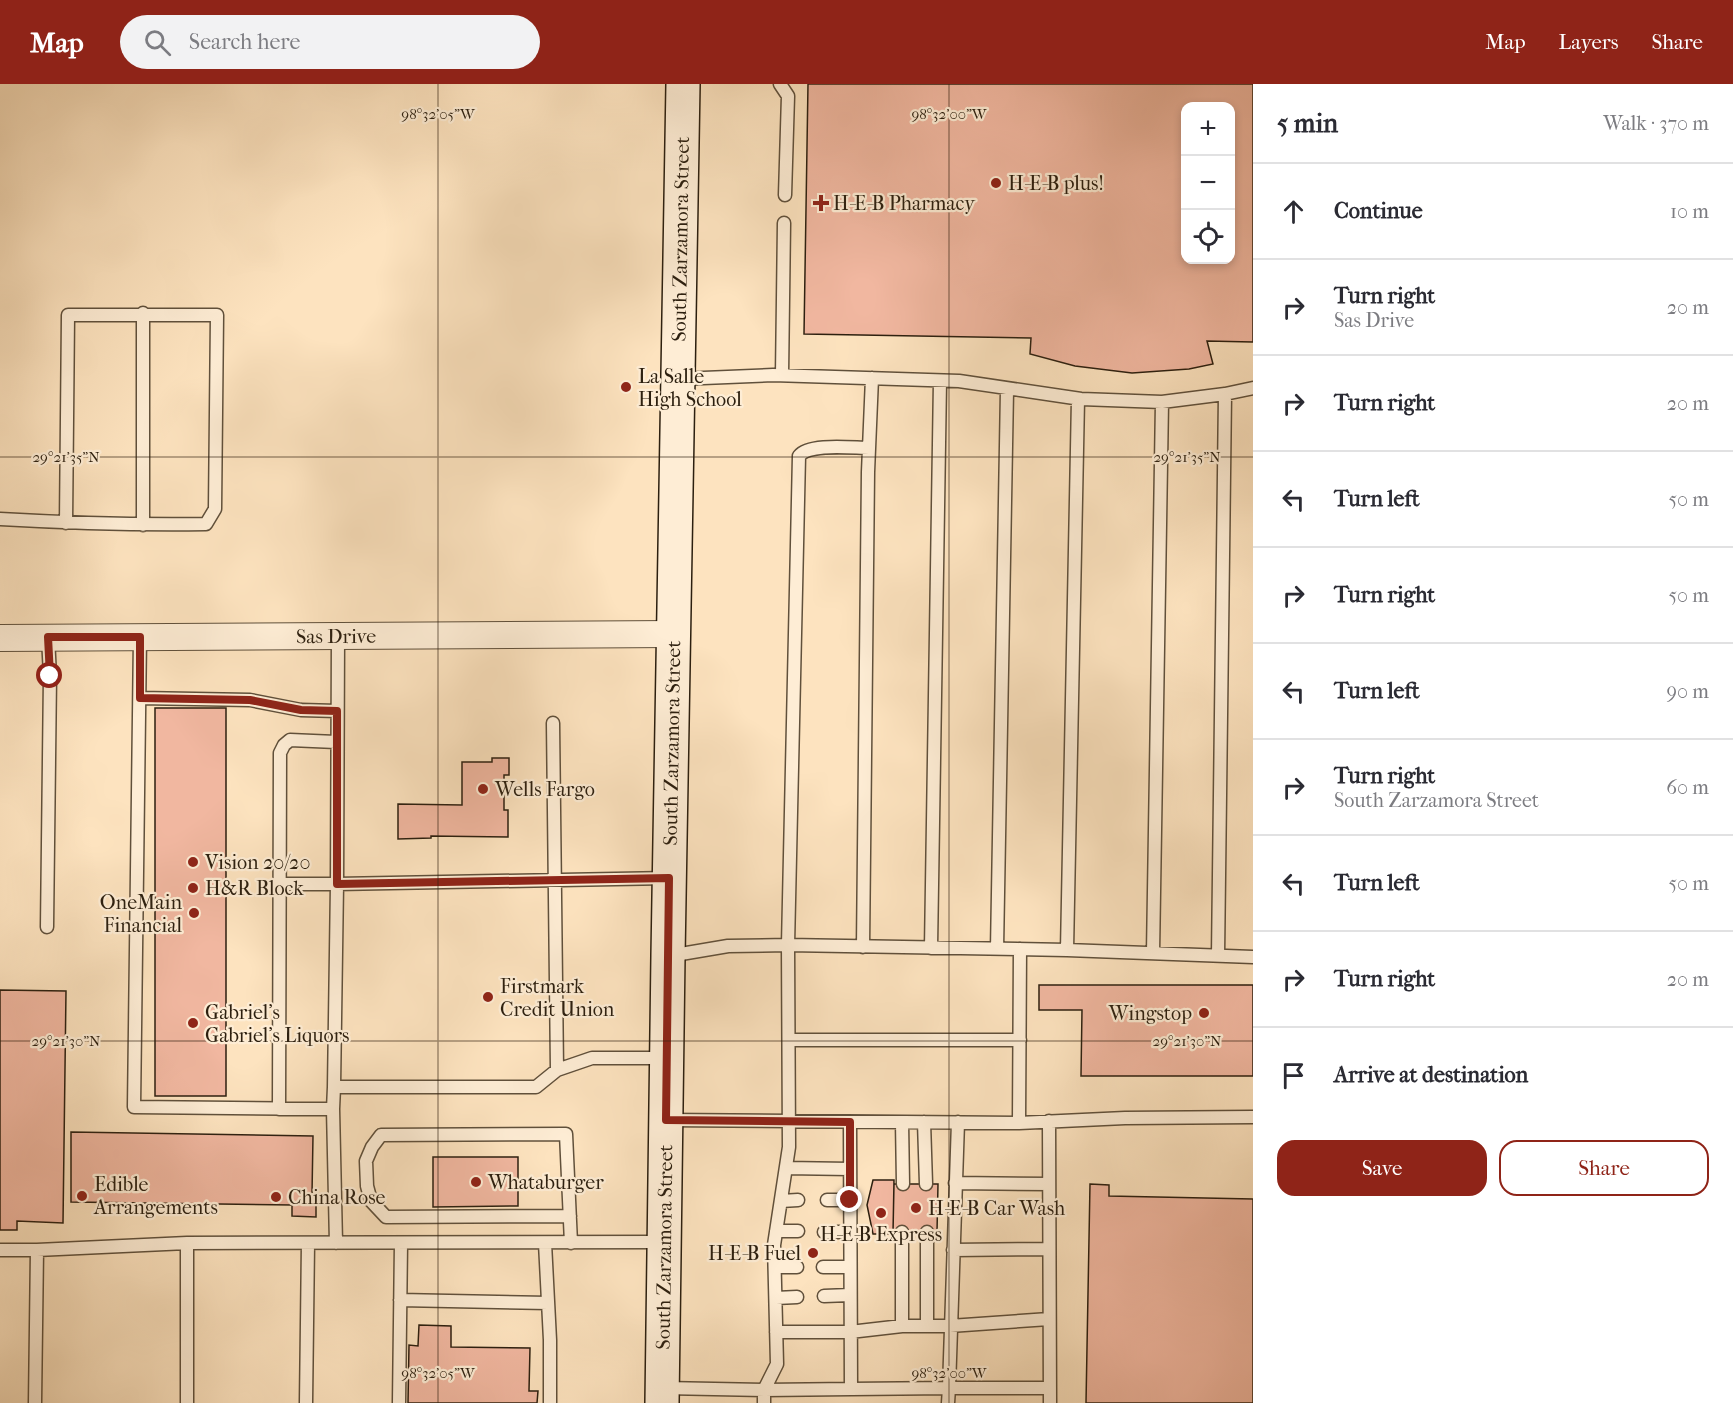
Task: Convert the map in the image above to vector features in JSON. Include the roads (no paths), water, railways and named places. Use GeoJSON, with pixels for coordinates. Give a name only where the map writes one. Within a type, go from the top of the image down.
{"type":"FeatureCollection","features":[{"type":"Feature","properties":{"kind":"main road","name":"South Zarzamora Street"},"geometry":{"type":"LineString","coordinates":[[663,1395],[666,1058],[683,84]]}},
{"type":"Feature","properties":{"kind":"street","name":"Sas Drive"},"geometry":{"type":"LineString","coordinates":[[0,638],[673,634]]}},
{"type":"Feature","properties":{"kind":"lane"},"geometry":{"type":"LineString","coordinates":[[780,84],[788,96],[785,195]]}},
{"type":"Feature","properties":{"kind":"lane"},"geometry":{"type":"LineString","coordinates":[[782,375],[784,223]]}},
{"type":"Feature","properties":{"kind":"lane"},"geometry":{"type":"LineString","coordinates":[[143,313],[143,525]]}},
{"type":"Feature","properties":{"kind":"lane"},"geometry":{"type":"LineString","coordinates":[[0,519],[66,523],[143,525],[206,524],[215,509],[217,315],[143,313],[68,315],[66,523]]}},
{"type":"Feature","properties":{"kind":"lane"},"geometry":{"type":"LineString","coordinates":[[678,379],[782,375],[959,381],[1078,399],[1162,402],[1226,394],[1253,388]]}},
{"type":"Feature","properties":{"kind":"lane"},"geometry":{"type":"LineString","coordinates":[[863,947],[869,448],[872,378]]}},
{"type":"Feature","properties":{"kind":"lane"},"geometry":{"type":"LineString","coordinates":[[931,948],[940,381]]}},
{"type":"Feature","properties":{"kind":"lane"},"geometry":{"type":"LineString","coordinates":[[997,949],[1007,390]]}},
{"type":"Feature","properties":{"kind":"lane"},"geometry":{"type":"LineString","coordinates":[[1218,956],[1226,394]]}},
{"type":"Feature","properties":{"kind":"lane"},"geometry":{"type":"LineString","coordinates":[[1067,950],[1078,399]]}},
{"type":"Feature","properties":{"kind":"lane"},"geometry":{"type":"LineString","coordinates":[[1153,953],[1162,402]]}},
{"type":"Feature","properties":{"kind":"lane"},"geometry":{"type":"LineString","coordinates":[[764,1396],[777,1364],[774,1245],[789,1147],[788,945],[799,456],[803,451],[814,448],[869,448]]}},
{"type":"Feature","properties":{"kind":"lane"},"geometry":{"type":"LineString","coordinates":[[336,1243],[333,1109],[338,635]]}},
{"type":"Feature","properties":{"kind":"lane"},"geometry":{"type":"LineString","coordinates":[[47,927],[50,676],[48,637]]}},
{"type":"Feature","properties":{"kind":"lane"},"geometry":{"type":"LineString","coordinates":[[140,637],[134,1107],[333,1109]]}},
{"type":"Feature","properties":{"kind":"lane"},"geometry":{"type":"LineString","coordinates":[[140,698],[250,700],[301,710],[337,711]]}},
{"type":"Feature","properties":{"kind":"lane"},"geometry":{"type":"LineString","coordinates":[[553,723],[557,1070]]}},
{"type":"Feature","properties":{"kind":"lane"},"geometry":{"type":"LineString","coordinates":[[279,1109],[280,753],[290,740],[336,742]]}},
{"type":"Feature","properties":{"kind":"lane"},"geometry":{"type":"LineString","coordinates":[[280,884],[669,878]]}},
{"type":"Feature","properties":{"kind":"lane"},"geometry":{"type":"LineString","coordinates":[[668,956],[728,946],[788,945],[1067,950],[1253,957]]}},
{"type":"Feature","properties":{"kind":"lane"},"geometry":{"type":"LineString","coordinates":[[1020,949],[1020,1123]]}},
{"type":"Feature","properties":{"kind":"lane"},"geometry":{"type":"LineString","coordinates":[[789,1040],[1020,1040]]}},
{"type":"Feature","properties":{"kind":"lane"},"geometry":{"type":"LineString","coordinates":[[334,1087],[536,1087],[557,1070],[592,1058],[666,1058]]}},
{"type":"Feature","properties":{"kind":"lane"},"geometry":{"type":"LineString","coordinates":[[666,1120],[1020,1123],[1125,1118],[1253,1117]]}},
{"type":"Feature","properties":{"kind":"lane"},"geometry":{"type":"LineString","coordinates":[[1049,1121],[1050,1403]]}},
{"type":"Feature","properties":{"kind":"lane"},"geometry":{"type":"LineString","coordinates":[[850,1122],[851,1389]]}},
{"type":"Feature","properties":{"kind":"lane"},"geometry":{"type":"LineString","coordinates":[[902,1122],[903,1184]]}},
{"type":"Feature","properties":{"kind":"lane"},"geometry":{"type":"LineString","coordinates":[[924,1122],[926,1184]]}},
{"type":"Feature","properties":{"kind":"lane"},"geometry":{"type":"LineString","coordinates":[[948,1403],[958,1122]]}},
{"type":"Feature","properties":{"kind":"lane"},"geometry":{"type":"LineString","coordinates":[[570,1216],[386,1217],[371,1201],[367,1186],[366,1161],[372,1146],[381,1135],[566,1134],[570,1216],[571,1243]]}},
{"type":"Feature","properties":{"kind":"lane"},"geometry":{"type":"LineString","coordinates":[[786,1168],[850,1169]]}},
{"type":"Feature","properties":{"kind":"lane"},"geometry":{"type":"LineString","coordinates":[[955,1183],[1049,1184]]}},
{"type":"Feature","properties":{"kind":"lane"},"geometry":{"type":"LineString","coordinates":[[781,1201],[798,1200]]}},
{"type":"Feature","properties":{"kind":"lane"},"geometry":{"type":"LineString","coordinates":[[828,1200],[850,1200]]}},
{"type":"Feature","properties":{"kind":"lane"},"geometry":{"type":"LineString","coordinates":[[776,1232],[798,1232]]}},
{"type":"Feature","properties":{"kind":"lane"},"geometry":{"type":"LineString","coordinates":[[824,1232],[850,1232]]}},
{"type":"Feature","properties":{"kind":"lane"},"geometry":{"type":"LineString","coordinates":[[902,1232],[902,1326]]}},
{"type":"Feature","properties":{"kind":"lane"},"geometry":{"type":"LineString","coordinates":[[927,1232],[927,1325]]}},
{"type":"Feature","properties":{"kind":"lane"},"geometry":{"type":"LineString","coordinates":[[0,1250],[187,1243],[664,1242]]}},
{"type":"Feature","properties":{"kind":"lane"},"geometry":{"type":"LineString","coordinates":[[187,1243],[187,1403]]}},
{"type":"Feature","properties":{"kind":"lane"},"geometry":{"type":"LineString","coordinates":[[306,1403],[308,1243]]}},
{"type":"Feature","properties":{"kind":"lane"},"geometry":{"type":"LineString","coordinates":[[399,1403],[401,1243]]}},
{"type":"Feature","properties":{"kind":"lane"},"geometry":{"type":"LineString","coordinates":[[545,1243],[550,1403]]}},
{"type":"Feature","properties":{"kind":"lane"},"geometry":{"type":"LineString","coordinates":[[953,1250],[1049,1249]]}},
{"type":"Feature","properties":{"kind":"lane"},"geometry":{"type":"LineString","coordinates":[[35,1403],[37,1250]]}},
{"type":"Feature","properties":{"kind":"lane"},"geometry":{"type":"LineString","coordinates":[[775,1267],[796,1267]]}},
{"type":"Feature","properties":{"kind":"lane"},"geometry":{"type":"LineString","coordinates":[[824,1267],[850,1267]]}},
{"type":"Feature","properties":{"kind":"lane"},"geometry":{"type":"LineString","coordinates":[[824,1296],[850,1295]]}},
{"type":"Feature","properties":{"kind":"lane"},"geometry":{"type":"LineString","coordinates":[[776,1298],[797,1297]]}},
{"type":"Feature","properties":{"kind":"lane"},"geometry":{"type":"LineString","coordinates":[[400,1300],[548,1303]]}},
{"type":"Feature","properties":{"kind":"lane"},"geometry":{"type":"LineString","coordinates":[[776,1332],[850,1332],[902,1326],[950,1326],[1049,1319]]}},
{"type":"Feature","properties":{"kind":"lane"},"geometry":{"type":"LineString","coordinates":[[663,1395],[764,1396],[851,1389],[1050,1388]]}},
{"type":"Feature","properties":{"kind":"place","name":"H-E-B plus!"},"geometry":{"type":"Point","coordinates":[996,183]}},
{"type":"Feature","properties":{"kind":"place","name":"H-E-B Pharmacy"},"geometry":{"type":"Point","coordinates":[821,203]}},
{"type":"Feature","properties":{"kind":"place","name":"La Salle High School"},"geometry":{"type":"Point","coordinates":[626,387]}},
{"type":"Feature","properties":{"kind":"place","name":"Wells Fargo"},"geometry":{"type":"Point","coordinates":[483,789]}},
{"type":"Feature","properties":{"kind":"place","name":"Vision 20/20"},"geometry":{"type":"Point","coordinates":[193,862]}},
{"type":"Feature","properties":{"kind":"place","name":"H&R Block"},"geometry":{"type":"Point","coordinates":[193,888]}},
{"type":"Feature","properties":{"kind":"place","name":"OneMain Financial"},"geometry":{"type":"Point","coordinates":[194,913]}},
{"type":"Feature","properties":{"kind":"place","name":"Firstmark Credit Union"},"geometry":{"type":"Point","coordinates":[488,997]}},
{"type":"Feature","properties":{"kind":"place","name":"Wingstop"},"geometry":{"type":"Point","coordinates":[1204,1013]}},
{"type":"Feature","properties":{"kind":"place","name":"Gabriel's Gabriel's Liquors"},"geometry":{"type":"Point","coordinates":[193,1023]}},
{"type":"Feature","properties":{"kind":"place","name":"Whataburger"},"geometry":{"type":"Point","coordinates":[476,1182]}},
{"type":"Feature","properties":{"kind":"place","name":"Edible Arrangements"},"geometry":{"type":"Point","coordinates":[82,1196]}},
{"type":"Feature","properties":{"kind":"place","name":"China Rose"},"geometry":{"type":"Point","coordinates":[276,1197]}},
{"type":"Feature","properties":{"kind":"place","name":"H-E-B Car Wash"},"geometry":{"type":"Point","coordinates":[916,1208]}},
{"type":"Feature","properties":{"kind":"place","name":"H-E-B Express"},"geometry":{"type":"Point","coordinates":[881,1213]}},
{"type":"Feature","properties":{"kind":"place","name":"H-E-B Fuel"},"geometry":{"type":"Point","coordinates":[813,1253]}}]}
